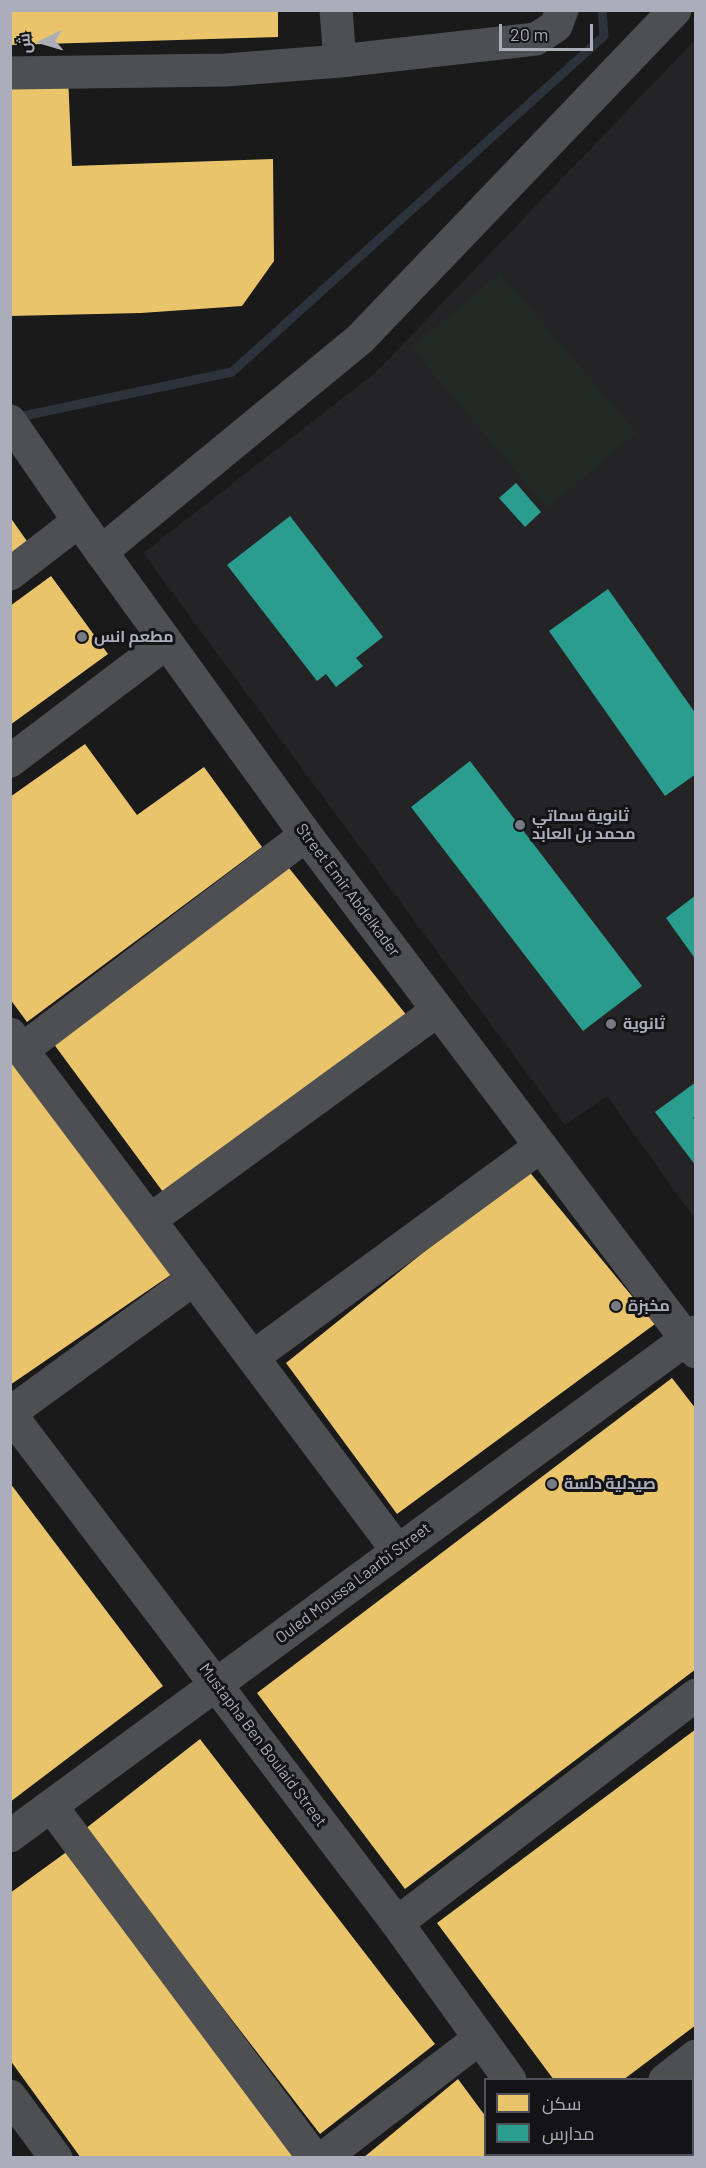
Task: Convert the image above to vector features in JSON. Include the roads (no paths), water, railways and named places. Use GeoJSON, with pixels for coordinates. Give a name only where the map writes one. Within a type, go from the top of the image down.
{"type":"FeatureCollection","features":[{"type":"Feature","properties":{"kind":"street"},"geometry":{"type":"LineString","coordinates":[[336,10],[340,61]]}},
{"type":"Feature","properties":{"kind":"street"},"geometry":{"type":"LineString","coordinates":[[10,73],[226,70],[340,61],[536,39],[556,26],[562,10]]}},
{"type":"Feature","properties":{"kind":"street"},"geometry":{"type":"LineString","coordinates":[[101,552],[360,339],[608,83],[675,10]]}},
{"type":"Feature","properties":{"kind":"street","name":"Street Emir Abdelkader"},"geometry":{"type":"LineString","coordinates":[[16,429],[79,522],[306,835],[692,1341]]}},
{"type":"Feature","properties":{"kind":"street"},"geometry":{"type":"LineString","coordinates":[[10,574],[79,522]]}},
{"type":"Feature","properties":{"kind":"street"},"geometry":{"type":"LineString","coordinates":[[10,761],[166,643]]}},
{"type":"Feature","properties":{"kind":"street"},"geometry":{"type":"LineString","coordinates":[[306,835],[16,1042],[397,1550]]}},
{"type":"Feature","properties":{"kind":"street"},"geometry":{"type":"LineString","coordinates":[[150,1220],[438,1010]]}},
{"type":"Feature","properties":{"kind":"street"},"geometry":{"type":"LineString","coordinates":[[253,1357],[541,1146]]}},
{"type":"Feature","properties":{"kind":"street"},"geometry":{"type":"LineString","coordinates":[[10,1413],[194,1279]]}},
{"type":"Feature","properties":{"kind":"street","name":"Ouled Moussa Laarbi Street"},"geometry":{"type":"LineString","coordinates":[[10,1836],[397,1550],[692,1341]]}},
{"type":"Feature","properties":{"kind":"street","name":"Mustapha Ben Boulaid Street"},"geometry":{"type":"LineString","coordinates":[[10,1413],[397,1923],[509,2078]]}},
{"type":"Feature","properties":{"kind":"street"},"geometry":{"type":"LineString","coordinates":[[397,1923],[696,1695]]}},
{"type":"Feature","properties":{"kind":"street"},"geometry":{"type":"LineString","coordinates":[[51,1806],[314,2157]]}},
{"type":"Feature","properties":{"kind":"street"},"geometry":{"type":"LineString","coordinates":[[323,2157],[480,2038]]}},
{"type":"Feature","properties":{"kind":"street"},"geometry":{"type":"LineString","coordinates":[[666,2078],[696,2056]]}},
{"type":"Feature","properties":{"kind":"street"},"geometry":{"type":"LineString","coordinates":[[10,2096],[56,2157]]}},
{"type":"Feature","properties":{"kind":"waterway"},"geometry":{"type":"LineString","coordinates":[[16,420],[28,415],[232,372],[604,36],[602,10]]}},
{"type":"Feature","properties":{"kind":"place","name":"مطعم انس"},"geometry":{"type":"Point","coordinates":[82,637]}},
{"type":"Feature","properties":{"kind":"place","name":"ثانوية سماتي محمد بن العابد"},"geometry":{"type":"Point","coordinates":[520,825]}},
{"type":"Feature","properties":{"kind":"place","name":"ثانوية"},"geometry":{"type":"Point","coordinates":[611,1024]}},
{"type":"Feature","properties":{"kind":"place","name":"مخبزة"},"geometry":{"type":"Point","coordinates":[616,1306]}},
{"type":"Feature","properties":{"kind":"place","name":"صيدلية دلسة"},"geometry":{"type":"Point","coordinates":[552,1484]}}]}
